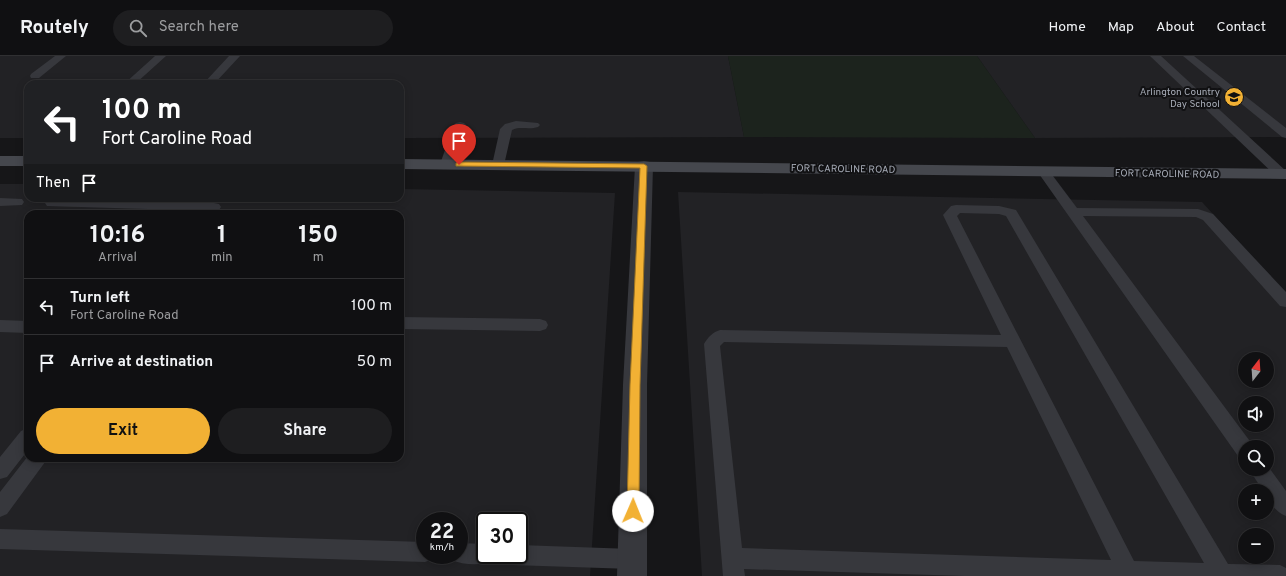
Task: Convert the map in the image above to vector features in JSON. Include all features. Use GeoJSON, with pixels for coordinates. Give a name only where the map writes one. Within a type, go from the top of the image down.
{"type":"FeatureCollection","features":[{"type":"Feature","properties":{"kind":"street"},"geometry":{"type":"LineString","coordinates":[[0,161],[24,161]]}},
{"type":"Feature","properties":{"kind":"street","name":"FORT CAROLINE ROAD"},"geometry":{"type":"LineString","coordinates":[[404,164],[1284,174]]}},
{"type":"Feature","properties":{"kind":"street"},"geometry":{"type":"LineString","coordinates":[[632,567],[635,385],[644,166]]}},
{"type":"Feature","properties":{"kind":"lane"},"geometry":{"type":"LineString","coordinates":[[35,76],[62,56]]}},
{"type":"Feature","properties":{"kind":"lane"},"geometry":{"type":"LineString","coordinates":[[134,80],[161,56]]}},
{"type":"Feature","properties":{"kind":"lane"},"geometry":{"type":"LineString","coordinates":[[212,80],[236,56]]}},
{"type":"Feature","properties":{"kind":"lane"},"geometry":{"type":"LineString","coordinates":[[1155,56],[1284,174]]}},
{"type":"Feature","properties":{"kind":"lane"},"geometry":{"type":"LineString","coordinates":[[1188,56],[1286,134]]}},
{"type":"Feature","properties":{"kind":"lane"},"geometry":{"type":"LineString","coordinates":[[446,164],[460,125]]}},
{"type":"Feature","properties":{"kind":"lane"},"geometry":{"type":"LineString","coordinates":[[498,165],[507,127],[517,125],[534,125]]}},
{"type":"Feature","properties":{"kind":"lane"},"geometry":{"type":"LineString","coordinates":[[1043,171],[1238,440]]}},
{"type":"Feature","properties":{"kind":"lane"},"geometry":{"type":"LineString","coordinates":[[0,202],[17,202]]}},
{"type":"Feature","properties":{"kind":"lane"},"geometry":{"type":"LineString","coordinates":[[52,203],[215,206]]}},
{"type":"Feature","properties":{"kind":"lane"},"geometry":{"type":"LineString","coordinates":[[1129,573],[950,215],[956,210],[998,210],[1011,213],[1222,574]]}},
{"type":"Feature","properties":{"kind":"lane"},"geometry":{"type":"LineString","coordinates":[[1073,212],[1198,213],[1208,217],[1286,302]]}},
{"type":"Feature","properties":{"kind":"lane"},"geometry":{"type":"LineString","coordinates":[[404,323],[540,325]]}},
{"type":"Feature","properties":{"kind":"lane"},"geometry":{"type":"LineString","coordinates":[[0,326],[24,327]]}},
{"type":"Feature","properties":{"kind":"lane"},"geometry":{"type":"LineString","coordinates":[[1013,341],[720,336],[712,344],[733,567],[1280,576]]}},
{"type":"Feature","properties":{"kind":"lane"},"geometry":{"type":"LineString","coordinates":[[0,471],[24,441]]}},
{"type":"Feature","properties":{"kind":"lane"},"geometry":{"type":"LineString","coordinates":[[0,508],[35,462]]}},
{"type":"Feature","properties":{"kind":"lane"},"geometry":{"type":"LineString","coordinates":[[1264,476],[1286,507]]}},
{"type":"Feature","properties":{"kind":"lane"},"geometry":{"type":"LineString","coordinates":[[0,539],[416,552]]}},
{"type":"Feature","properties":{"kind":"lane"},"geometry":{"type":"LineString","coordinates":[[528,557],[632,567]]}},
{"type":"Feature","properties":{"kind":"shaded area"},"geometry":{"type":"Polygon","coordinates":[[[0,56],[728,56],[744,137],[404,138],[404,80],[24,80],[24,138],[0,138],[0,56]]]}},
{"type":"Feature","properties":{"kind":"shaded area"},"geometry":{"type":"Polygon","coordinates":[[[728,56],[977,56],[1035,138],[744,137],[728,56]]]}},
{"type":"Feature","properties":{"kind":"shaded area"},"geometry":{"type":"Polygon","coordinates":[[[977,56],[1286,56],[1286,137],[1035,138],[977,56]]]}},
{"type":"Feature","properties":{"kind":"shaded area"},"geometry":{"type":"Polygon","coordinates":[[[0,184],[24,184],[24,202],[404,202],[404,189],[615,193],[590,576],[0,576],[0,184]]]}},
{"type":"Feature","properties":{"kind":"shaded area"},"geometry":{"type":"Polygon","coordinates":[[[678,192],[1202,202],[1286,294],[1286,576],[702,576],[678,192]]]}},
{"type":"Feature","properties":{"kind":"place","name":"Arlington Country Day School"},"geometry":{"type":"Point","coordinates":[1234,97]}},
{"type":"Feature","properties":{"kind":"route"},"geometry":{"type":"LineString","coordinates":[[459,165],[644,166],[635,385],[633,511]]}}]}
